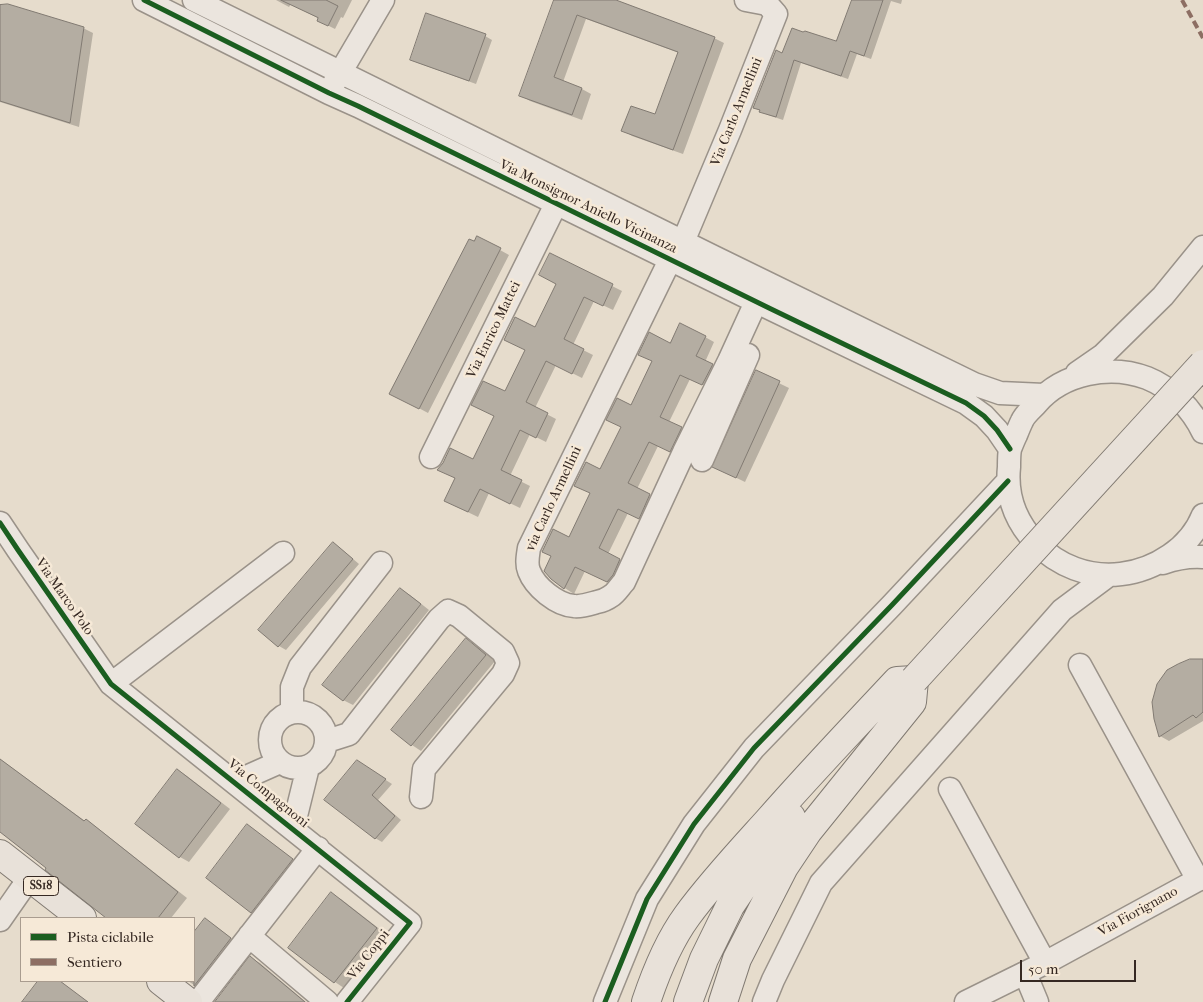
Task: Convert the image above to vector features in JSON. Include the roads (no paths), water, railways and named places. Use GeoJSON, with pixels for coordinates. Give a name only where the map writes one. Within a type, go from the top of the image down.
{"type":"FeatureCollection","features":[{"type":"Feature","properties":{"kind":"main road"},"geometry":{"type":"LineString","coordinates":[[688,1002],[704,959],[730,906],[793,815],[1203,364]]}},
{"type":"Feature","properties":{"kind":"main road"},"geometry":{"type":"LineString","coordinates":[[646,1002],[670,944],[686,918],[714,882],[794,791],[897,681],[914,680]]}},
{"type":"Feature","properties":{"kind":"main road"},"geometry":{"type":"LineString","coordinates":[[723,1002],[737,959],[784,866],[808,831],[912,702],[914,680]]}},
{"type":"Feature","properties":{"kind":"main road","name":"SS18"},"geometry":{"type":"LineString","coordinates":[[2,857],[81,917]]}},
{"type":"Feature","properties":{"kind":"main road"},"geometry":{"type":"LineString","coordinates":[[162,982],[188,1002]]}},
{"type":"Feature","properties":{"kind":"street","name":"Via Monsignor Aniello Vicinanza"},"geometry":{"type":"LineString","coordinates":[[144,0],[329,93],[966,403],[984,416],[997,430],[1010,449]]}},
{"type":"Feature","properties":{"kind":"street","name":"Via Monsignor Aniello Vicinanza"},"geometry":{"type":"LineString","coordinates":[[194,0],[974,384],[1000,393],[1044,395]]}},
{"type":"Feature","properties":{"kind":"street"},"geometry":{"type":"LineString","coordinates":[[329,93],[382,0]]}},
{"type":"Feature","properties":{"kind":"street","name":"Via Carlo Armellini"},"geometry":{"type":"LineString","coordinates":[[683,242],[776,14],[756,2]]}},
{"type":"Feature","properties":{"kind":"street","name":"Via Enrico Mattei"},"geometry":{"type":"LineString","coordinates":[[431,456],[556,204]]}},
{"type":"Feature","properties":{"kind":"street"},"geometry":{"type":"LineString","coordinates":[[1203,247],[1163,296],[1110,349],[1044,395],[1022,419],[1010,449],[1008,481],[1010,497],[1017,517],[1029,536],[1044,551],[1062,563],[1085,572],[1109,575],[1133,573],[1179,557],[1192,556],[1203,558]]}},
{"type":"Feature","properties":{"kind":"street","name":"via Carlo Armellini"},"geometry":{"type":"LineString","coordinates":[[670,260],[529,548],[528,570],[536,584],[564,604],[574,606],[592,604],[606,599],[612,596],[624,582],[684,452],[729,361],[762,305]]}},
{"type":"Feature","properties":{"kind":"street"},"geometry":{"type":"LineString","coordinates":[[702,460],[762,305]]}},
{"type":"Feature","properties":{"kind":"street"},"geometry":{"type":"LineString","coordinates":[[1068,380],[1097,372],[1126,372],[1148,378],[1168,390],[1185,404],[1199,423],[1203,432]]}},
{"type":"Feature","properties":{"kind":"street"},"geometry":{"type":"LineString","coordinates":[[605,1002],[647,899],[694,824],[754,748],[1008,481]]}},
{"type":"Feature","properties":{"kind":"street"},"geometry":{"type":"LineString","coordinates":[[1155,565],[1174,552],[1191,536],[1203,515]]}},
{"type":"Feature","properties":{"kind":"street","name":"Via Marco Polo"},"geometry":{"type":"LineString","coordinates":[[0,523],[111,684]]}},
{"type":"Feature","properties":{"kind":"street"},"geometry":{"type":"LineString","coordinates":[[111,684],[283,553]]}},
{"type":"Feature","properties":{"kind":"street"},"geometry":{"type":"LineString","coordinates":[[292,712],[292,687],[300,667],[381,563]]}},
{"type":"Feature","properties":{"kind":"street"},"geometry":{"type":"LineString","coordinates":[[764,1002],[821,882],[1062,610],[1109,575]]}},
{"type":"Feature","properties":{"kind":"street"},"geometry":{"type":"LineString","coordinates":[[327,742],[348,734],[439,619],[448,612],[459,616],[503,652],[508,663],[502,674],[424,768],[421,797]]}},
{"type":"Feature","properties":{"kind":"street"},"geometry":{"type":"LineString","coordinates":[[1080,665],[1200,878]]}},
{"type":"Feature","properties":{"kind":"street","name":"Via Compagnoni"},"geometry":{"type":"LineString","coordinates":[[111,684],[410,923]]}},
{"type":"Feature","properties":{"kind":"street"},"geometry":{"type":"LineString","coordinates":[[292,712],[302,712],[316,718],[322,725],[326,732],[327,742],[324,753],[318,761],[308,767],[298,769],[288,767],[280,762],[272,751],[270,742],[271,731],[276,722],[283,716],[292,712]]}},
{"type":"Feature","properties":{"kind":"street"},"geometry":{"type":"LineString","coordinates":[[235,782],[280,762]]}},
{"type":"Feature","properties":{"kind":"street"},"geometry":{"type":"LineString","coordinates":[[293,828],[308,767]]}},
{"type":"Feature","properties":{"kind":"street"},"geometry":{"type":"LineString","coordinates":[[950,789],[1035,968],[1037,1002]]}},
{"type":"Feature","properties":{"kind":"street"},"geometry":{"type":"LineString","coordinates":[[198,1002],[318,848]]}},
{"type":"Feature","properties":{"kind":"street"},"geometry":{"type":"LineString","coordinates":[[0,920],[30,877]]}},
{"type":"Feature","properties":{"kind":"street","name":"Via Fiorignano"},"geometry":{"type":"LineString","coordinates":[[966,1002],[1035,968],[1200,878]]}},
{"type":"Feature","properties":{"kind":"street","name":"Via Coppi"},"geometry":{"type":"LineString","coordinates":[[347,1002],[410,923]]}},
{"type":"Feature","properties":{"kind":"street"},"geometry":{"type":"LineString","coordinates":[[249,936],[327,1002]]}}]}
